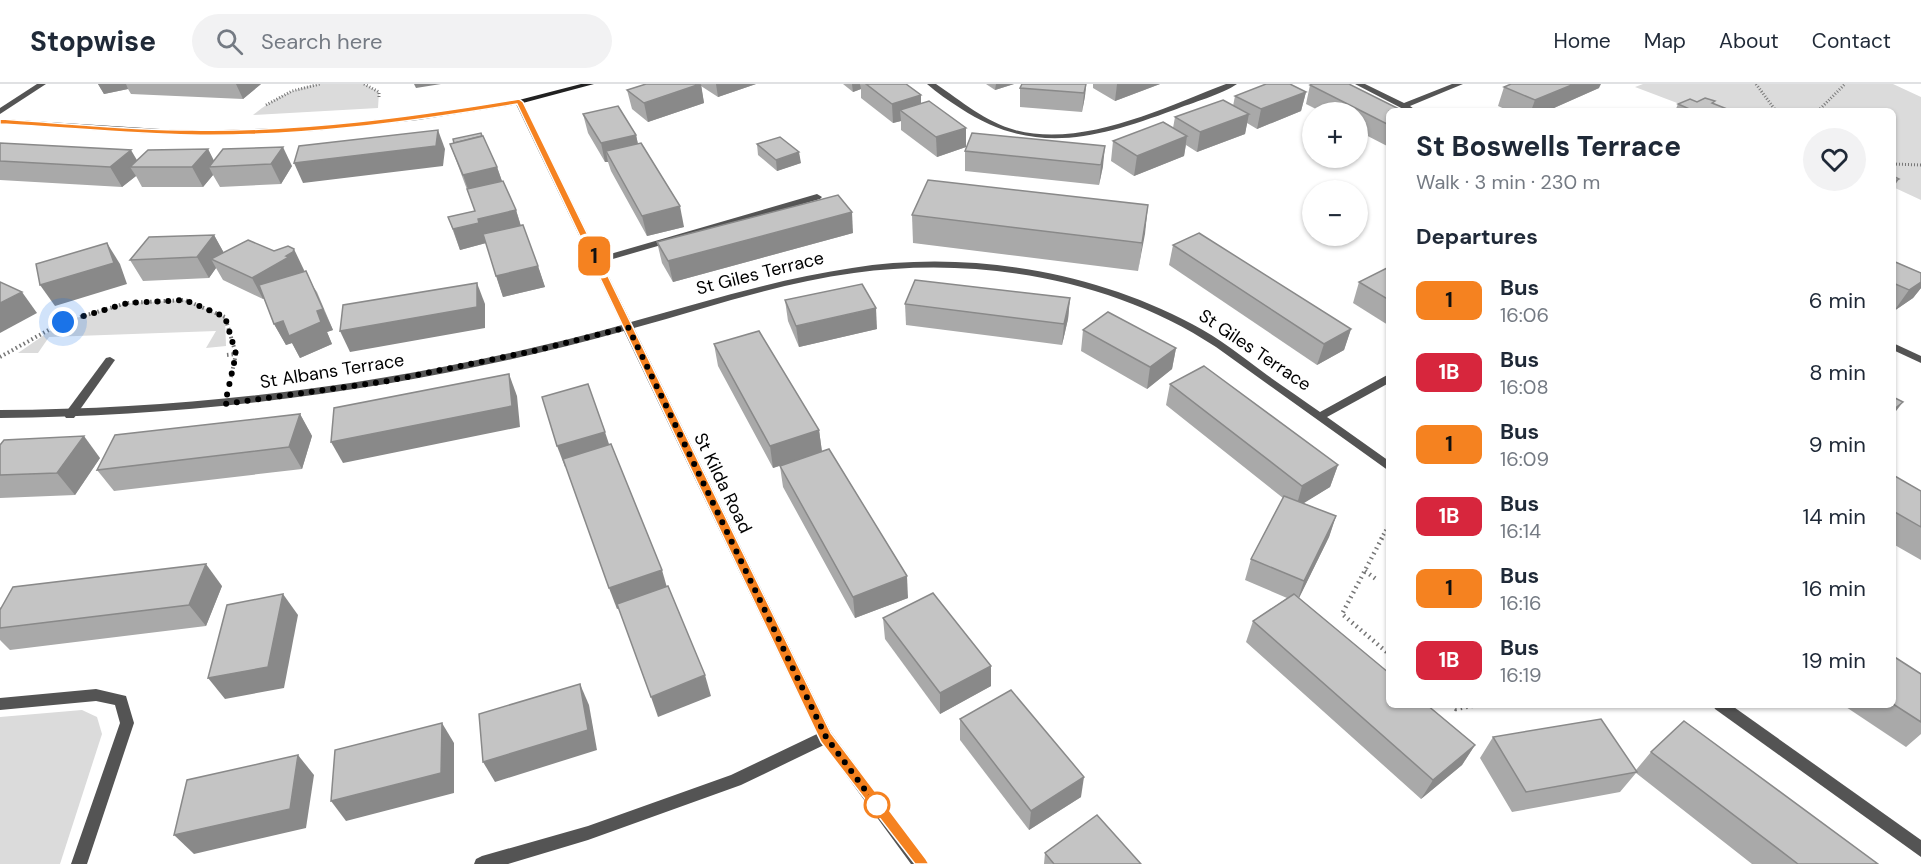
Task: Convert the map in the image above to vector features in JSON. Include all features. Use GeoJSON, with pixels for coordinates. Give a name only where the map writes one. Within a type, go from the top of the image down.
{"type":"FeatureCollection","features":[{"type":"Feature","properties":{"kind":"street"},"geometry":{"type":"LineString","coordinates":[[0,112],[42,84]]}},
{"type":"Feature","properties":{"kind":"street"},"geometry":{"type":"LineString","coordinates":[[0,121],[192,133],[303,129],[418,118],[519,102],[590,84]]}},
{"type":"Feature","properties":{"kind":"street"},"geometry":{"type":"LineString","coordinates":[[932,84],[981,119],[1015,133],[1063,137],[1104,131],[1233,84]]}},
{"type":"Feature","properties":{"kind":"street"},"geometry":{"type":"LineString","coordinates":[[1359,84],[1408,108]]}},
{"type":"Feature","properties":{"kind":"street"},"geometry":{"type":"LineString","coordinates":[[1404,106],[1459,84]]}},
{"type":"Feature","properties":{"kind":"street","name":"St Kilda Road"},"geometry":{"type":"LineString","coordinates":[[519,102],[826,737],[921,864]]}},
{"type":"Feature","properties":{"kind":"street"},"geometry":{"type":"LineString","coordinates":[[596,261],[818,197]]}},
{"type":"Feature","properties":{"kind":"street","name":"St Giles Terrace"},"geometry":{"type":"LineString","coordinates":[[628,327],[823,275],[888,267],[954,266],[1020,272],[1083,286],[1145,306],[1204,334],[1386,465]]}},
{"type":"Feature","properties":{"kind":"street","name":"St Albans Terrace"},"geometry":{"type":"LineString","coordinates":[[0,414],[70,415],[225,404],[388,381],[538,350],[628,327]]}},
{"type":"Feature","properties":{"kind":"street"},"geometry":{"type":"LineString","coordinates":[[1896,348],[1921,360]]}},
{"type":"Feature","properties":{"kind":"street"},"geometry":{"type":"LineString","coordinates":[[70,415],[110,360]]}},
{"type":"Feature","properties":{"kind":"street"},"geometry":{"type":"LineString","coordinates":[[1319,417],[1386,380]]}},
{"type":"Feature","properties":{"kind":"street"},"geometry":{"type":"LineString","coordinates":[[0,704],[96,695],[121,700],[127,723],[79,864]]}},
{"type":"Feature","properties":{"kind":"street"},"geometry":{"type":"LineString","coordinates":[[1724,708],[1921,849]]}},
{"type":"Feature","properties":{"kind":"street"},"geometry":{"type":"LineString","coordinates":[[482,864],[588,832],[736,780],[826,737]]}},
{"type":"Feature","properties":{"kind":"path"},"geometry":{"type":"LineString","coordinates":[[260,110],[274,98],[302,87],[320,84]]}},
{"type":"Feature","properties":{"kind":"path"},"geometry":{"type":"LineString","coordinates":[[364,84],[379,92],[379,100]]}},
{"type":"Feature","properties":{"kind":"path"},"geometry":{"type":"LineString","coordinates":[[1756,84],[1774,108]]}},
{"type":"Feature","properties":{"kind":"path"},"geometry":{"type":"LineString","coordinates":[[1821,108],[1845,84]]}},
{"type":"Feature","properties":{"kind":"path"},"geometry":{"type":"LineString","coordinates":[[1896,164],[1921,165]]}},
{"type":"Feature","properties":{"kind":"path"},"geometry":{"type":"LineString","coordinates":[[0,357],[63,322],[128,303],[185,300],[225,317],[236,354],[225,404]]}},
{"type":"Feature","properties":{"kind":"path"},"geometry":{"type":"LineString","coordinates":[[227,355],[236,354]]}},
{"type":"Feature","properties":{"kind":"path"},"geometry":{"type":"LineString","coordinates":[[1386,531],[1342,614],[1386,651]]}},
{"type":"Feature","properties":{"kind":"path"},"geometry":{"type":"LineString","coordinates":[[1365,571],[1376,579]]}},
{"type":"Feature","properties":{"kind":"shaded area"},"geometry":{"type":"Polygon","coordinates":[[[320,84],[364,84],[379,92],[378,108],[253,115],[284,95],[320,84]]]}},
{"type":"Feature","properties":{"kind":"shaded area"},"geometry":{"type":"Polygon","coordinates":[[[1643,84],[1893,84],[1921,97],[1921,200],[1896,188],[1896,108],[1690,108],[1635,87],[1643,84]]]}},
{"type":"Feature","properties":{"kind":"shaded area"},"geometry":{"type":"Polygon","coordinates":[[[185,300],[225,317],[226,346],[206,348],[216,331],[49,337],[38,353],[18,353],[63,322],[127,303],[185,300]]]}},
{"type":"Feature","properties":{"kind":"shaded area"},"geometry":{"type":"Polygon","coordinates":[[[82,710],[97,717],[102,734],[60,864],[0,864],[0,717],[82,710]]]}},
{"type":"Feature","properties":{"kind":"building"},"geometry":{"type":"Polygon","coordinates":[[[646,84],[700,84],[644,103],[627,90],[646,84]]]}},
{"type":"Feature","properties":{"kind":"building"},"geometry":{"type":"Polygon","coordinates":[[[866,84],[906,84],[921,95],[892,104],[866,84]]]}},
{"type":"Feature","properties":{"kind":"building"},"geometry":{"type":"Polygon","coordinates":[[[1022,84],[1086,84],[1084,93],[1020,88],[1022,84]]]}},
{"type":"Feature","properties":{"kind":"building"},"geometry":{"type":"Polygon","coordinates":[[[1266,84],[1290,84],[1306,92],[1261,109],[1235,96],[1266,84]]]}},
{"type":"Feature","properties":{"kind":"building"},"geometry":{"type":"Polygon","coordinates":[[[1349,84],[1397,108],[1386,108],[1386,123],[1368,114],[1368,102],[1344,102],[1310,85],[1349,84]]]}},
{"type":"Feature","properties":{"kind":"building"},"geometry":{"type":"Polygon","coordinates":[[[1511,84],[1574,84],[1535,100],[1504,87],[1511,84]]]}},
{"type":"Feature","properties":{"kind":"building"},"geometry":{"type":"Polygon","coordinates":[[[1705,98],[1715,101],[1712,103],[1724,108],[1687,108],[1678,104],[1690,99],[1697,102],[1705,98]]]}},
{"type":"Feature","properties":{"kind":"building"},"geometry":{"type":"Polygon","coordinates":[[[1223,100],[1249,114],[1200,132],[1175,117],[1223,100]]]}},
{"type":"Feature","properties":{"kind":"building"},"geometry":{"type":"Polygon","coordinates":[[[929,101],[966,128],[936,137],[900,110],[929,101]]]}},
{"type":"Feature","properties":{"kind":"building"},"geometry":{"type":"Polygon","coordinates":[[[618,106],[636,135],[601,143],[583,114],[618,106]]]}},
{"type":"Feature","properties":{"kind":"building"},"geometry":{"type":"Polygon","coordinates":[[[1163,122],[1187,136],[1137,156],[1113,141],[1163,122]]]}},
{"type":"Feature","properties":{"kind":"building"},"geometry":{"type":"Polygon","coordinates":[[[438,130],[436,146],[294,163],[299,146],[438,130]]]}},
{"type":"Feature","properties":{"kind":"building"},"geometry":{"type":"Polygon","coordinates":[[[481,133],[482,136],[454,143],[453,139],[481,133]]]}},
{"type":"Feature","properties":{"kind":"building"},"geometry":{"type":"Polygon","coordinates":[[[972,133],[1105,146],[1101,165],[965,151],[972,133]]]}},
{"type":"Feature","properties":{"kind":"building"},"geometry":{"type":"Polygon","coordinates":[[[483,136],[497,167],[463,175],[450,144],[483,136]]]}},
{"type":"Feature","properties":{"kind":"building"},"geometry":{"type":"Polygon","coordinates":[[[780,137],[799,152],[776,160],[757,144],[780,137]]]}},
{"type":"Feature","properties":{"kind":"building"},"geometry":{"type":"Polygon","coordinates":[[[0,143],[131,150],[110,167],[0,161],[0,143]]]}},
{"type":"Feature","properties":{"kind":"building"},"geometry":{"type":"Polygon","coordinates":[[[641,143],[680,206],[642,216],[606,151],[641,143]]]}},
{"type":"Feature","properties":{"kind":"building"},"geometry":{"type":"Polygon","coordinates":[[[283,147],[271,164],[209,167],[223,149],[283,147]]]}},
{"type":"Feature","properties":{"kind":"building"},"geometry":{"type":"Polygon","coordinates":[[[208,149],[192,167],[130,167],[148,150],[208,149]]]}},
{"type":"Feature","properties":{"kind":"building"},"geometry":{"type":"Polygon","coordinates":[[[928,180],[1148,205],[1142,243],[912,215],[928,180]]]}},
{"type":"Feature","properties":{"kind":"building"},"geometry":{"type":"Polygon","coordinates":[[[503,181],[516,210],[478,219],[479,223],[453,229],[448,217],[475,211],[467,189],[503,181]]]}},
{"type":"Feature","properties":{"kind":"building"},"geometry":{"type":"Polygon","coordinates":[[[838,195],[852,212],[668,261],[657,242],[838,195]]]}},
{"type":"Feature","properties":{"kind":"building"},"geometry":{"type":"Polygon","coordinates":[[[523,225],[538,266],[496,276],[483,234],[523,225]]]}},
{"type":"Feature","properties":{"kind":"building"},"geometry":{"type":"Polygon","coordinates":[[[1199,233],[1351,329],[1324,344],[1173,245],[1199,233]]]}},
{"type":"Feature","properties":{"kind":"building"},"geometry":{"type":"Polygon","coordinates":[[[214,235],[197,257],[130,260],[149,237],[214,235]]]}},
{"type":"Feature","properties":{"kind":"building"},"geometry":{"type":"Polygon","coordinates":[[[248,240],[274,251],[288,246],[294,249],[286,256],[289,257],[252,278],[211,259],[248,240]]]}},
{"type":"Feature","properties":{"kind":"building"},"geometry":{"type":"Polygon","coordinates":[[[107,243],[114,263],[40,285],[36,264],[107,243]]]}},
{"type":"Feature","properties":{"kind":"building"},"geometry":{"type":"Polygon","coordinates":[[[1896,262],[1921,273],[1921,282],[1909,290],[1896,284],[1896,262]]]}},
{"type":"Feature","properties":{"kind":"building"},"geometry":{"type":"Polygon","coordinates":[[[1386,268],[1386,298],[1359,282],[1386,268]]]}},
{"type":"Feature","properties":{"kind":"building"},"geometry":{"type":"Polygon","coordinates":[[[306,271],[323,309],[317,311],[321,322],[289,336],[283,321],[274,324],[259,285],[306,271]]]}},
{"type":"Feature","properties":{"kind":"building"},"geometry":{"type":"Polygon","coordinates":[[[915,280],[1070,298],[1064,324],[905,304],[915,280]]]}},
{"type":"Feature","properties":{"kind":"building"},"geometry":{"type":"Polygon","coordinates":[[[0,282],[22,292],[0,303],[0,282]]]}},
{"type":"Feature","properties":{"kind":"building"},"geometry":{"type":"Polygon","coordinates":[[[477,283],[477,307],[340,331],[343,305],[477,283]]]}},
{"type":"Feature","properties":{"kind":"building"},"geometry":{"type":"Polygon","coordinates":[[[862,284],[876,308],[796,326],[785,300],[862,284]]]}},
{"type":"Feature","properties":{"kind":"building"},"geometry":{"type":"Polygon","coordinates":[[[1108,312],[1176,348],[1150,367],[1083,330],[1108,312]]]}},
{"type":"Feature","properties":{"kind":"building"},"geometry":{"type":"Polygon","coordinates":[[[759,331],[819,430],[770,446],[714,344],[759,331]]]}},
{"type":"Feature","properties":{"kind":"building"},"geometry":{"type":"Polygon","coordinates":[[[1204,366],[1338,465],[1302,486],[1170,384],[1204,366]]]}},
{"type":"Feature","properties":{"kind":"building"},"geometry":{"type":"Polygon","coordinates":[[[509,374],[512,406],[331,442],[334,408],[509,374]]]}},
{"type":"Feature","properties":{"kind":"building"},"geometry":{"type":"Polygon","coordinates":[[[588,384],[605,432],[557,446],[542,397],[588,384]]]}},
{"type":"Feature","properties":{"kind":"building"},"geometry":{"type":"Polygon","coordinates":[[[1896,398],[1903,402],[1896,408],[1896,398]]]}},
{"type":"Feature","properties":{"kind":"building"},"geometry":{"type":"Polygon","coordinates":[[[300,414],[289,447],[97,470],[115,435],[300,414]]]}},
{"type":"Feature","properties":{"kind":"building"},"geometry":{"type":"Polygon","coordinates":[[[84,436],[57,473],[0,475],[0,445],[4,440],[84,436]]]}},
{"type":"Feature","properties":{"kind":"building"},"geometry":{"type":"Polygon","coordinates":[[[611,444],[662,570],[609,588],[563,459],[611,444]]]}},
{"type":"Feature","properties":{"kind":"building"},"geometry":{"type":"Polygon","coordinates":[[[829,449],[907,576],[853,597],[780,466],[829,449]]]}},
{"type":"Feature","properties":{"kind":"building"},"geometry":{"type":"Polygon","coordinates":[[[1896,477],[1921,491],[1921,527],[1896,513],[1896,477]]]}},
{"type":"Feature","properties":{"kind":"building"},"geometry":{"type":"Polygon","coordinates":[[[1284,496],[1336,516],[1304,581],[1251,559],[1284,496]]]}},
{"type":"Feature","properties":{"kind":"building"},"geometry":{"type":"Polygon","coordinates":[[[206,564],[189,605],[0,628],[0,610],[13,587],[206,564]]]}},
{"type":"Feature","properties":{"kind":"building"},"geometry":{"type":"Polygon","coordinates":[[[668,586],[705,675],[651,697],[617,604],[668,586]]]}},
{"type":"Feature","properties":{"kind":"building"},"geometry":{"type":"Polygon","coordinates":[[[933,593],[991,666],[940,693],[883,618],[933,593]]]}},
{"type":"Feature","properties":{"kind":"building"},"geometry":{"type":"Polygon","coordinates":[[[283,594],[268,667],[208,678],[227,605],[283,594]]]}},
{"type":"Feature","properties":{"kind":"building"},"geometry":{"type":"Polygon","coordinates":[[[1294,594],[1386,671],[1386,708],[1431,708],[1475,745],[1433,780],[1253,621],[1294,594]]]}},
{"type":"Feature","properties":{"kind":"building"},"geometry":{"type":"Polygon","coordinates":[[[1896,658],[1921,674],[1921,722],[1896,706],[1896,658]]]}},
{"type":"Feature","properties":{"kind":"building"},"geometry":{"type":"Polygon","coordinates":[[[580,684],[588,730],[483,762],[479,714],[580,684]]]}},
{"type":"Feature","properties":{"kind":"building"},"geometry":{"type":"Polygon","coordinates":[[[1011,690],[1084,777],[1031,811],[960,719],[1011,690]]]}},
{"type":"Feature","properties":{"kind":"building"},"geometry":{"type":"Polygon","coordinates":[[[1601,719],[1637,772],[1526,792],[1493,737],[1601,719]]]}},
{"type":"Feature","properties":{"kind":"building"},"geometry":{"type":"Polygon","coordinates":[[[1684,721],[1878,864],[1798,864],[1651,752],[1684,721]]]}},
{"type":"Feature","properties":{"kind":"building"},"geometry":{"type":"Polygon","coordinates":[[[442,723],[441,773],[331,801],[335,750],[442,723]]]}},
{"type":"Feature","properties":{"kind":"building"},"geometry":{"type":"Polygon","coordinates":[[[298,755],[290,809],[174,835],[187,780],[298,755]]]}},
{"type":"Feature","properties":{"kind":"building"},"geometry":{"type":"Polygon","coordinates":[[[1097,815],[1141,864],[1054,864],[1045,853],[1097,815]]]}},
{"type":"Feature","properties":{"kind":"bus line","name":"1"},"geometry":{"type":"LineString","coordinates":[[0,121],[192,133],[314,129],[418,118],[519,102],[826,737],[921,864]]}},
{"type":"Feature","properties":{"kind":"route"},"geometry":{"type":"LineString","coordinates":[[63,322],[128,303],[185,300],[225,317],[236,354],[225,404],[388,381],[538,350],[628,327],[826,737],[880,810],[877,805]]}}]}
